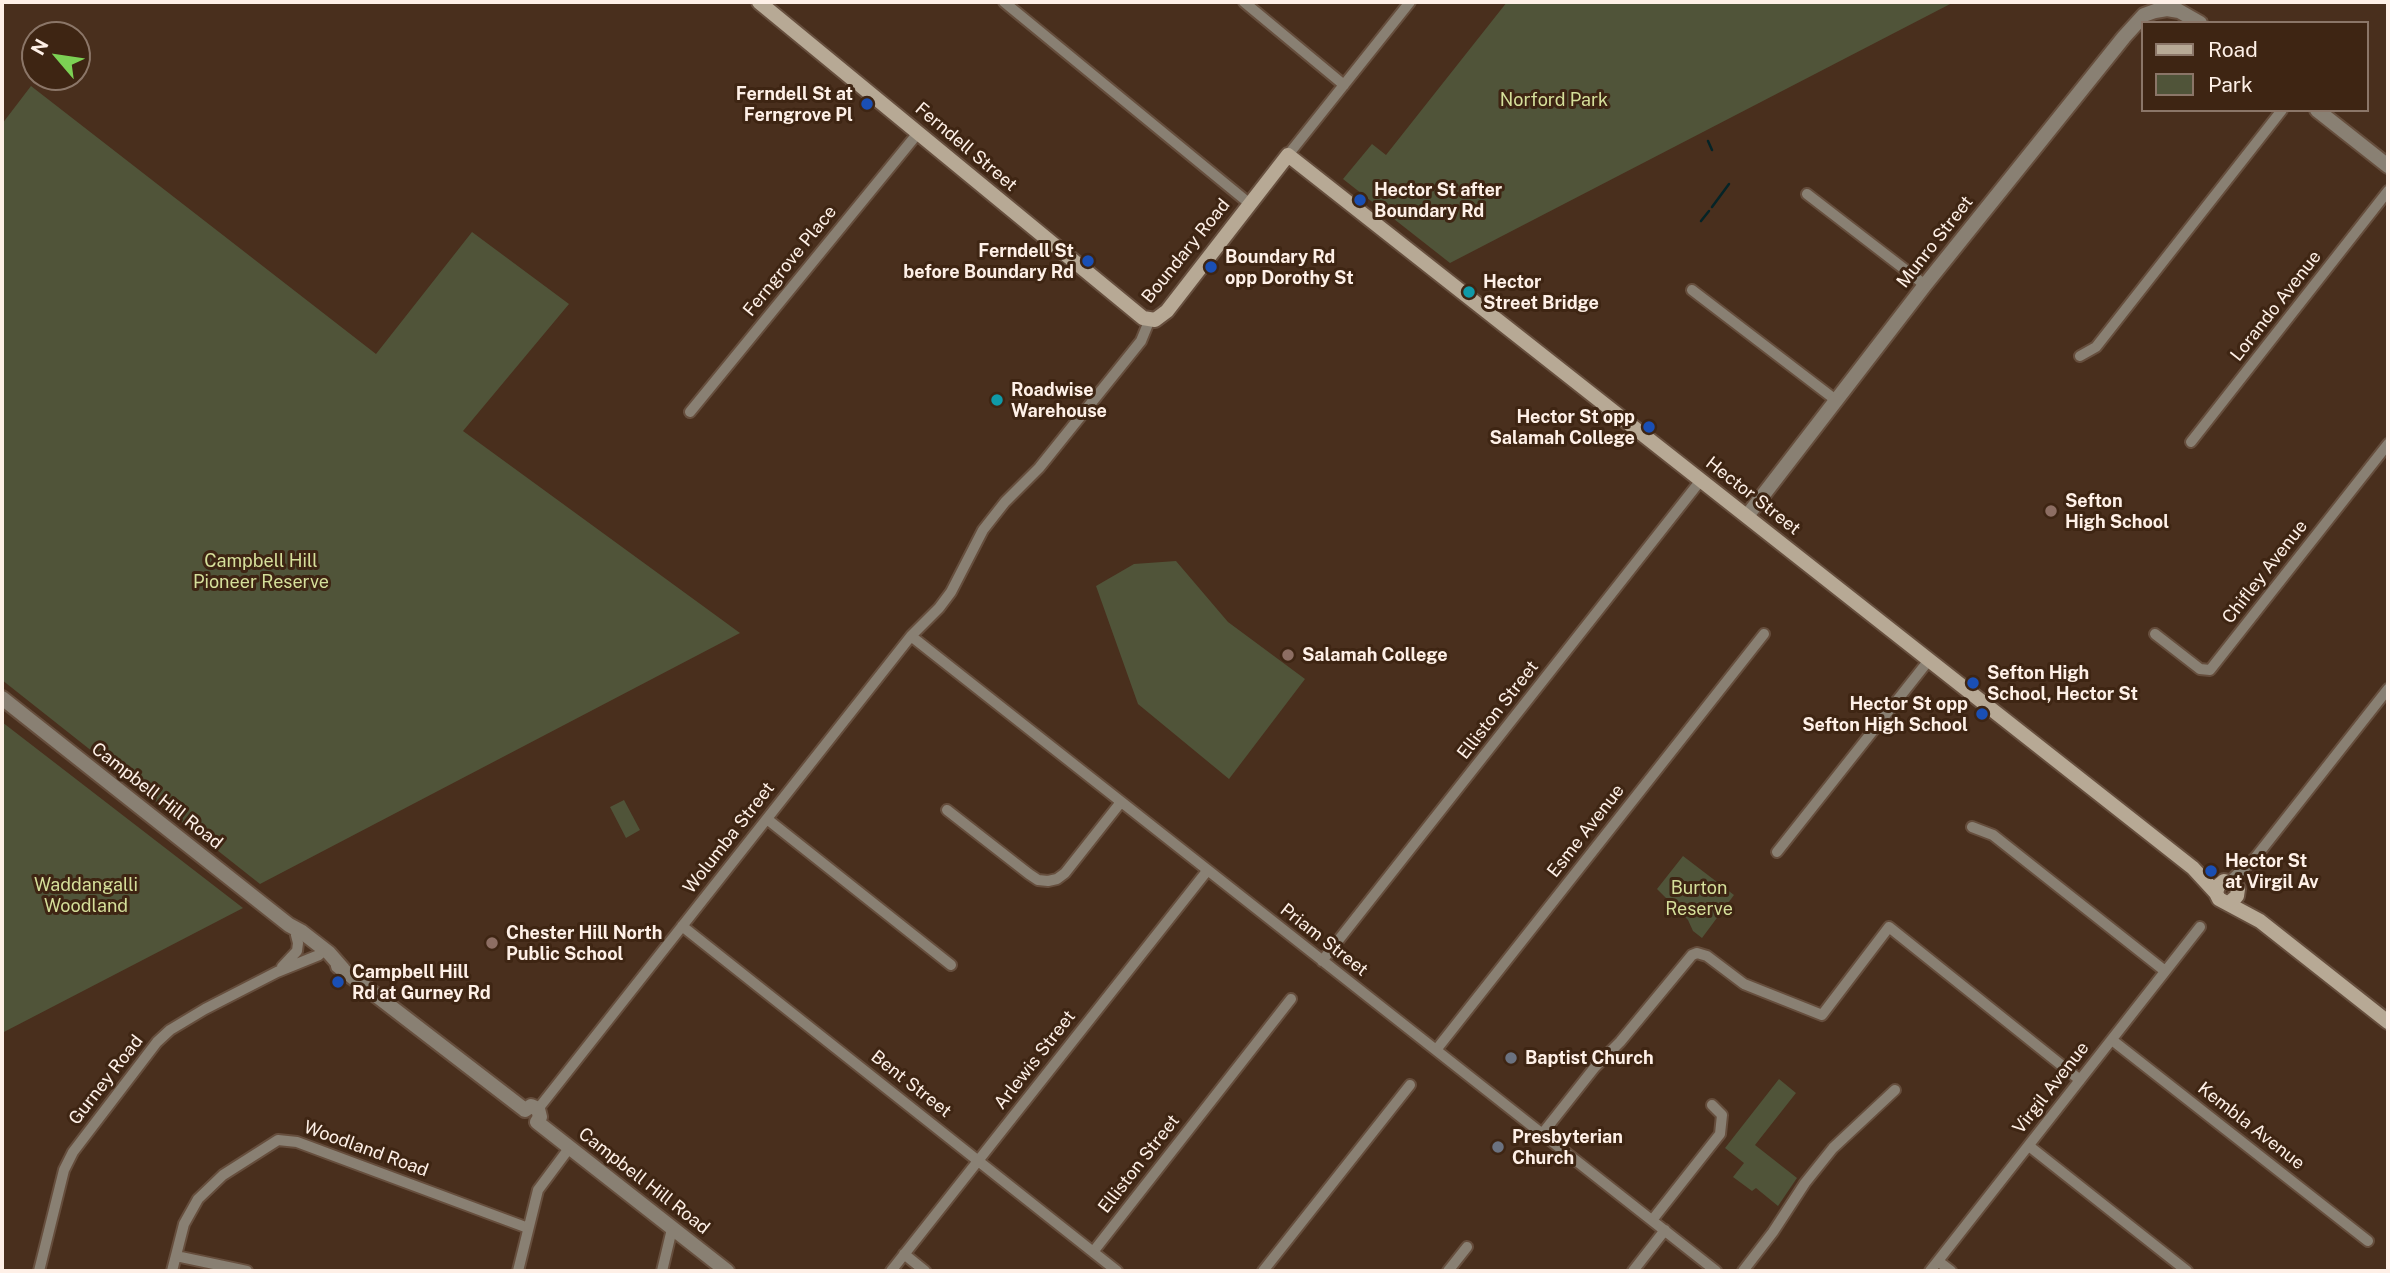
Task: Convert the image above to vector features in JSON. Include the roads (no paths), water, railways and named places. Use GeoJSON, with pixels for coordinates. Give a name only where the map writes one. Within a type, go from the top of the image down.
{"type":"FeatureCollection","features":[{"type":"Feature","properties":{"kind":"main road","name":"Ferndell Street"},"geometry":{"type":"LineString","coordinates":[[759,2],[1136,312],[1150,320]]}},
{"type":"Feature","properties":{"kind":"main road","name":"Boundary Road"},"geometry":{"type":"LineString","coordinates":[[1150,320],[1161,317],[1167,311],[1288,155]]}},
{"type":"Feature","properties":{"kind":"main road","name":"Hector Street"},"geometry":{"type":"LineString","coordinates":[[1288,155],[2193,868],[2229,890],[2260,921],[2388,1022]]}},
{"type":"Feature","properties":{"kind":"street"},"geometry":{"type":"LineString","coordinates":[[1004,2],[1250,204]]}},
{"type":"Feature","properties":{"kind":"street"},"geometry":{"type":"LineString","coordinates":[[1244,2],[1345,85]]}},
{"type":"Feature","properties":{"kind":"street","name":"Boundary Road"},"geometry":{"type":"LineString","coordinates":[[1288,155],[1410,2]]}},
{"type":"Feature","properties":{"kind":"street","name":"Munro Street"},"geometry":{"type":"LineString","coordinates":[[1747,516],[1926,285],[2144,15],[2167,9],[2190,15],[2198,21]]}},
{"type":"Feature","properties":{"kind":"street"},"geometry":{"type":"LineString","coordinates":[[2080,356],[2096,347],[2281,112]]}},
{"type":"Feature","properties":{"kind":"street"},"geometry":{"type":"LineString","coordinates":[[2320,112],[2388,166]]}},
{"type":"Feature","properties":{"kind":"street","name":"Ferngrove Place"},"geometry":{"type":"LineString","coordinates":[[690,412],[918,133]]}},
{"type":"Feature","properties":{"kind":"street","name":"Lorando Avenue"},"geometry":{"type":"LineString","coordinates":[[2191,442],[2388,191]]}},
{"type":"Feature","properties":{"kind":"street"},"geometry":{"type":"LineString","coordinates":[[1807,194],[1926,285]]}},
{"type":"Feature","properties":{"kind":"street"},"geometry":{"type":"LineString","coordinates":[[1692,290],[1837,401]]}},
{"type":"Feature","properties":{"kind":"street","name":"Boundary Road"},"geometry":{"type":"LineString","coordinates":[[951,592],[983,530],[1005,502],[1039,468],[1141,341],[1150,320]]}},
{"type":"Feature","properties":{"kind":"street","name":"Chifley Avenue"},"geometry":{"type":"LineString","coordinates":[[2155,634],[2200,668],[2210,670],[2388,444]]}},
{"type":"Feature","properties":{"kind":"street","name":"Elliston Street"},"geometry":{"type":"LineString","coordinates":[[1322,961],[1701,480]]}},
{"type":"Feature","properties":{"kind":"street","name":"Wolumba Street"},"geometry":{"type":"LineString","coordinates":[[533,1113],[911,636],[951,592]]}},
{"type":"Feature","properties":{"kind":"street","name":"Esme Avenue"},"geometry":{"type":"LineString","coordinates":[[1436,1049],[1764,634]]}},
{"type":"Feature","properties":{"kind":"street","name":"Priam Street"},"geometry":{"type":"LineString","coordinates":[[911,636],[1716,1271]]}},
{"type":"Feature","properties":{"kind":"street"},"geometry":{"type":"LineString","coordinates":[[1777,852],[1929,660]]}},
{"type":"Feature","properties":{"kind":"street"},"geometry":{"type":"LineString","coordinates":[[2229,890],[2388,689]]}},
{"type":"Feature","properties":{"kind":"street","name":"Campbell Hill Road"},"geometry":{"type":"LineString","coordinates":[[2,698],[276,915],[319,955],[343,969],[533,1113],[570,1147],[727,1271]]}},
{"type":"Feature","properties":{"kind":"street"},"geometry":{"type":"LineString","coordinates":[[947,810],[1029,874],[1038,880],[1048,881],[1065,873],[1121,802]]}},
{"type":"Feature","properties":{"kind":"street"},"geometry":{"type":"LineString","coordinates":[[766,819],[950,965]]}},
{"type":"Feature","properties":{"kind":"street"},"geometry":{"type":"LineString","coordinates":[[1972,827],[1993,835],[2165,971]]}},
{"type":"Feature","properties":{"kind":"street","name":"Arlewis Street"},"geometry":{"type":"LineString","coordinates":[[891,1271],[1207,871]]}},
{"type":"Feature","properties":{"kind":"street","name":"Bent Street"},"geometry":{"type":"LineString","coordinates":[[682,926],[1117,1271]]}},
{"type":"Feature","properties":{"kind":"street","name":"Virgil Avenue"},"geometry":{"type":"LineString","coordinates":[[1930,1271],[2200,927]]}},
{"type":"Feature","properties":{"kind":"street"},"geometry":{"type":"LineString","coordinates":[[1542,1134],[1595,1067],[1620,1042],[1692,955],[1697,953],[1707,956],[1744,984],[1822,1015],[1889,928],[2080,1080]]}},
{"type":"Feature","properties":{"kind":"street","name":"Campbell Hill Road"},"geometry":{"type":"LineString","coordinates":[[293,930],[302,932],[329,953],[343,969]]}},
{"type":"Feature","properties":{"kind":"street","name":"Gurney Road"},"geometry":{"type":"LineString","coordinates":[[277,972],[297,951],[298,943],[293,930]]}},
{"type":"Feature","properties":{"kind":"street","name":"Gurney Road"},"geometry":{"type":"LineString","coordinates":[[39,1271],[64,1170],[74,1152],[157,1042],[182,1022],[277,972],[319,955]]}},
{"type":"Feature","properties":{"kind":"street","name":"Elliston Street"},"geometry":{"type":"LineString","coordinates":[[1093,1252],[1292,999]]}},
{"type":"Feature","properties":{"kind":"street","name":"Kembla Avenue"},"geometry":{"type":"LineString","coordinates":[[2112,1040],[2368,1241]]}},
{"type":"Feature","properties":{"kind":"street"},"geometry":{"type":"LineString","coordinates":[[1263,1271],[1410,1085]]}},
{"type":"Feature","properties":{"kind":"street"},"geometry":{"type":"LineString","coordinates":[[1743,1271],[1773,1232],[1805,1182],[1833,1148],[1895,1090]]}},
{"type":"Feature","properties":{"kind":"street"},"geometry":{"type":"LineString","coordinates":[[1653,1219],[1720,1134],[1722,1115],[1712,1105]]}},
{"type":"Feature","properties":{"kind":"street","name":"Woodland Road"},"geometry":{"type":"LineString","coordinates":[[173,1271],[184,1224],[198,1199],[223,1175],[278,1140],[297,1142],[528,1228]]}},
{"type":"Feature","properties":{"kind":"street"},"geometry":{"type":"LineString","coordinates":[[2029,1146],[2187,1271]]}},
{"type":"Feature","properties":{"kind":"street"},"geometry":{"type":"LineString","coordinates":[[518,1271],[538,1190],[570,1147]]}},
{"type":"Feature","properties":{"kind":"street"},"geometry":{"type":"LineString","coordinates":[[662,1271],[672,1229]]}},
{"type":"Feature","properties":{"kind":"street"},"geometry":{"type":"LineString","coordinates":[[1633,1271],[1665,1230]]}},
{"type":"Feature","properties":{"kind":"street"},"geometry":{"type":"LineString","coordinates":[[1448,1271],[1467,1247]]}},
{"type":"Feature","properties":{"kind":"street"},"geometry":{"type":"LineString","coordinates":[[904,1254],[925,1271]]}},
{"type":"Feature","properties":{"kind":"street"},"geometry":{"type":"LineString","coordinates":[[176,1256],[247,1271]]}},
{"type":"Feature","properties":{"kind":"street"},"geometry":{"type":"LineString","coordinates":[[1938,1261],[1951,1271]]}},
{"type":"Feature","properties":{"kind":"waterway"},"geometry":{"type":"LineString","coordinates":[[1708,141],[1712,150]]}},
{"type":"Feature","properties":{"kind":"waterway"},"geometry":{"type":"LineString","coordinates":[[1712,207],[1729,184]]}},
{"type":"Feature","properties":{"kind":"waterway"},"geometry":{"type":"LineString","coordinates":[[1701,221],[1709,211]]}},
{"type":"Feature","properties":{"kind":"place","name":"Ferndell St at Ferngrove Pl"},"geometry":{"type":"Point","coordinates":[867,104]}},
{"type":"Feature","properties":{"kind":"place","name":"Hector St after Boundary Rd"},"geometry":{"type":"Point","coordinates":[1360,200]}},
{"type":"Feature","properties":{"kind":"place","name":"Ferndell St before Boundary Rd"},"geometry":{"type":"Point","coordinates":[1088,261]}},
{"type":"Feature","properties":{"kind":"place","name":"Boundary Rd opp Dorothy St"},"geometry":{"type":"Point","coordinates":[1211,267]}},
{"type":"Feature","properties":{"kind":"place","name":"Hector Street Bridge"},"geometry":{"type":"Point","coordinates":[1469,292]}},
{"type":"Feature","properties":{"kind":"place","name":"Roadwise Warehouse"},"geometry":{"type":"Point","coordinates":[997,400]}},
{"type":"Feature","properties":{"kind":"place","name":"Hector St opp Salamah College"},"geometry":{"type":"Point","coordinates":[1649,427]}},
{"type":"Feature","properties":{"kind":"place","name":"Sefton High School"},"geometry":{"type":"Point","coordinates":[2051,511]}},
{"type":"Feature","properties":{"kind":"place","name":"Salamah College"},"geometry":{"type":"Point","coordinates":[1288,655]}},
{"type":"Feature","properties":{"kind":"place","name":"Sefton High School, Hector St"},"geometry":{"type":"Point","coordinates":[1973,683]}},
{"type":"Feature","properties":{"kind":"place","name":"Hector St opp Sefton High School"},"geometry":{"type":"Point","coordinates":[1982,714]}},
{"type":"Feature","properties":{"kind":"place","name":"Hector St at Virgil Av"},"geometry":{"type":"Point","coordinates":[2211,871]}},
{"type":"Feature","properties":{"kind":"place","name":"Chester Hill North Public School"},"geometry":{"type":"Point","coordinates":[492,943]}},
{"type":"Feature","properties":{"kind":"place","name":"Campbell Hill Rd at Gurney Rd"},"geometry":{"type":"Point","coordinates":[338,982]}},
{"type":"Feature","properties":{"kind":"place","name":"Baptist Church"},"geometry":{"type":"Point","coordinates":[1511,1058]}},
{"type":"Feature","properties":{"kind":"place","name":"Presbyterian Church"},"geometry":{"type":"Point","coordinates":[1498,1147]}},
{"type":"Feature","properties":{"kind":"park label","name":"Norford Park"},"geometry":{"type":"Point","coordinates":[1554,100]}},
{"type":"Feature","properties":{"kind":"park label","name":"Campbell Hill Pioneer Reserve"},"geometry":{"type":"Point","coordinates":[261,571]}},
{"type":"Feature","properties":{"kind":"park label","name":"Waddangalli Woodland"},"geometry":{"type":"Point","coordinates":[86,896]}},
{"type":"Feature","properties":{"kind":"park label","name":"Burton Reserve"},"geometry":{"type":"Point","coordinates":[1699,898]}}]}
